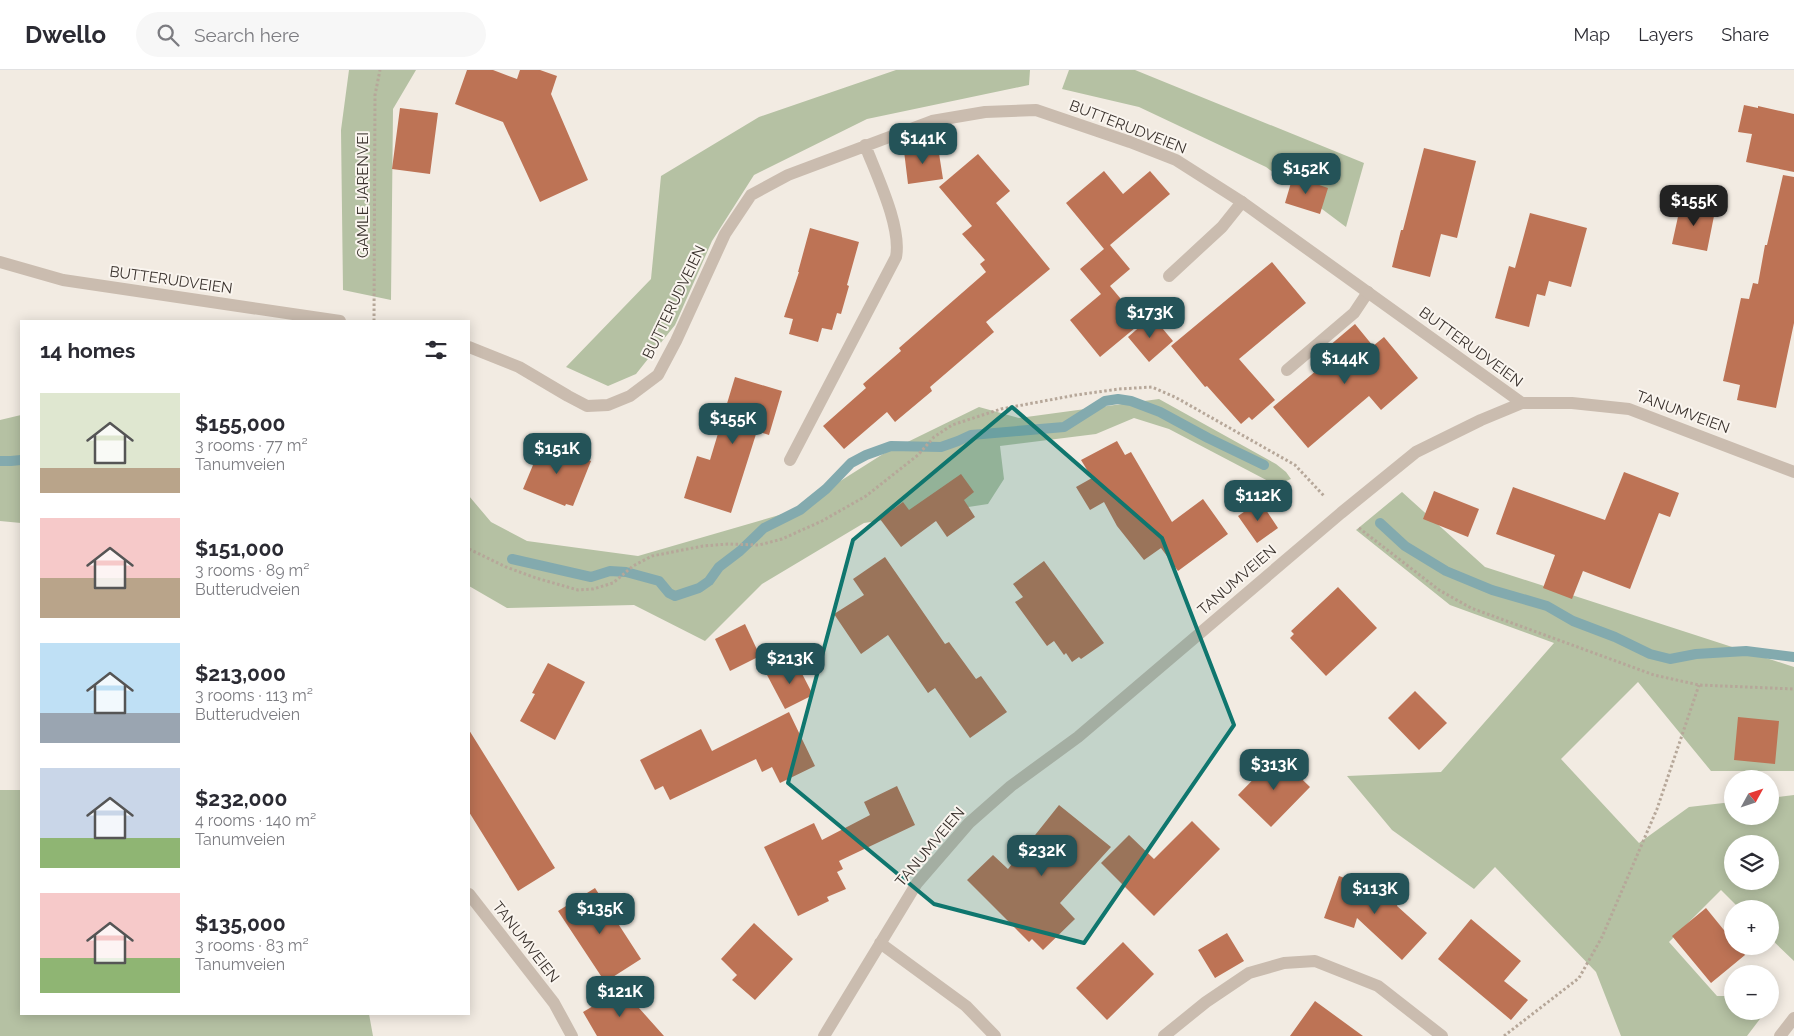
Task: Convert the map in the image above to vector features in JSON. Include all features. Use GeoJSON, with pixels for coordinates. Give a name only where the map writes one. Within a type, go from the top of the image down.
{"type":"FeatureCollection","features":[{"type":"Feature","properties":{"kind":"street","name":"BUTTERUDVEIEN"},"geometry":{"type":"LineString","coordinates":[[470,347],[519,367],[587,406],[608,405],[630,396],[658,375],[676,341],[725,234],[751,195],[788,175],[932,121],[985,112],[1036,110],[1176,160],[1242,202],[1522,403]]}},
{"type":"Feature","properties":{"kind":"street"},"geometry":{"type":"LineString","coordinates":[[790,460],[896,257],[897,237],[888,206],[865,145]]}},
{"type":"Feature","properties":{"kind":"street"},"geometry":{"type":"LineString","coordinates":[[1169,276],[1222,227],[1242,202]]}},
{"type":"Feature","properties":{"kind":"street","name":"BUTTERUDVEIEN"},"geometry":{"type":"LineString","coordinates":[[0,262],[63,280],[333,320]]}},
{"type":"Feature","properties":{"kind":"street"},"geometry":{"type":"LineString","coordinates":[[1287,370],[1354,313],[1368,292]]}},
{"type":"Feature","properties":{"kind":"street","name":"TANUMVEIEN"},"geometry":{"type":"LineString","coordinates":[[824,1036],[917,883],[970,823],[1011,786],[1078,738],[1341,513],[1416,452],[1481,420],[1522,403],[1572,403],[1630,408],[1794,472]]}},
{"type":"Feature","properties":{"kind":"street","name":"TANUMVEIEN"},"geometry":{"type":"LineString","coordinates":[[470,895],[554,1003],[572,1036]]}},
{"type":"Feature","properties":{"kind":"street"},"geometry":{"type":"LineString","coordinates":[[880,943],[966,1006],[995,1036]]}},
{"type":"Feature","properties":{"kind":"street"},"geometry":{"type":"LineString","coordinates":[[1164,1036],[1206,1002],[1249,973],[1284,962],[1315,961],[1378,986],[1442,1036]]}},
{"type":"Feature","properties":{"kind":"street"},"geometry":{"type":"LineString","coordinates":[[1780,1036],[1794,1018]]}},
{"type":"Feature","properties":{"kind":"path","name":"GAMLE JARENVEI"},"geometry":{"type":"LineString","coordinates":[[374,320],[375,95],[380,70]]}},
{"type":"Feature","properties":{"kind":"path"},"geometry":{"type":"LineString","coordinates":[[470,549],[528,575],[578,590],[593,589],[613,583],[633,566],[652,556],[704,546],[759,545],[782,539],[822,521],[866,496],[918,455],[934,437],[952,425],[1001,409],[1076,395],[1152,387],[1175,396],[1295,466],[1341,513],[1439,590],[1471,608],[1654,675],[1699,685],[1794,689]]}},
{"type":"Feature","properties":{"kind":"path"},"geometry":{"type":"LineString","coordinates":[[1504,1036],[1579,978],[1602,937],[1657,809],[1699,685]]}},
{"type":"Feature","properties":{"kind":"highlighted area"},"geometry":{"type":"Polygon","coordinates":[[[1012,407],[1162,538],[1234,725],[1084,943],[934,904],[788,783],[853,540],[1012,407]]]}},
{"type":"Feature","properties":{"kind":"green space"},"geometry":{"type":"Polygon","coordinates":[[[349,70],[416,70],[393,109],[391,300],[343,290],[341,130],[349,70]]]}},
{"type":"Feature","properties":{"kind":"green space"},"geometry":{"type":"Polygon","coordinates":[[[896,70],[1030,70],[1029,85],[867,119],[754,175],[712,241],[675,325],[636,374],[608,386],[566,367],[651,279],[661,176],[759,117],[896,70]]]}},
{"type":"Feature","properties":{"kind":"green space"},"geometry":{"type":"Polygon","coordinates":[[[1069,70],[1135,70],[1364,163],[1346,227],[1266,167],[1139,107],[1062,89],[1069,70]]]}},
{"type":"Feature","properties":{"kind":"green space"},"geometry":{"type":"Polygon","coordinates":[[[1159,399],[1276,464],[1291,479],[1281,483],[1270,482],[1169,429],[1134,418],[1096,434],[1000,446],[1004,479],[988,504],[864,523],[762,584],[705,641],[634,605],[507,608],[470,587],[470,497],[491,522],[527,541],[638,556],[793,511],[883,454],[979,407],[1019,418],[1159,399]]]}},
{"type":"Feature","properties":{"kind":"green space"},"geometry":{"type":"Polygon","coordinates":[[[20,415],[20,523],[0,521],[0,420],[20,415]]]}},
{"type":"Feature","properties":{"kind":"green space"},"geometry":{"type":"Polygon","coordinates":[[[1402,492],[1485,567],[1794,667],[1794,771],[1711,771],[1638,682],[1561,759],[1639,843],[1689,807],[1724,803],[1724,825],[1779,825],[1779,797],[1794,795],[1794,961],[1779,947],[1779,900],[1731,900],[1721,890],[1669,942],[1717,996],[1724,996],[1724,1020],[1759,1020],[1747,1036],[1621,1036],[1596,972],[1495,867],[1474,889],[1392,830],[1347,776],[1441,772],[1554,643],[1450,605],[1356,530],[1402,492]]]}},
{"type":"Feature","properties":{"kind":"green space"},"geometry":{"type":"Polygon","coordinates":[[[0,790],[20,790],[20,1015],[369,1015],[373,1036],[0,1036],[0,790]]]}},
{"type":"Feature","properties":{"kind":"building"},"geometry":{"type":"Polygon","coordinates":[[[467,70],[493,70],[517,79],[520,70],[540,70],[557,76],[551,94],[588,180],[540,202],[503,122],[455,104],[467,70]]]}},
{"type":"Feature","properties":{"kind":"building"},"geometry":{"type":"Polygon","coordinates":[[[1744,105],[1794,114],[1794,172],[1746,162],[1752,134],[1738,132],[1744,105]]]}},
{"type":"Feature","properties":{"kind":"building"},"geometry":{"type":"Polygon","coordinates":[[[400,108],[438,113],[430,174],[392,169],[400,108]]]}},
{"type":"Feature","properties":{"kind":"building"},"geometry":{"type":"Polygon","coordinates":[[[938,147],[943,179],[908,184],[904,151],[938,147]]]}},
{"type":"Feature","properties":{"kind":"building"},"geometry":{"type":"Polygon","coordinates":[[[1424,148],[1476,161],[1457,238],[1441,234],[1430,277],[1392,267],[1424,148]]]}},
{"type":"Feature","properties":{"kind":"building"},"geometry":{"type":"Polygon","coordinates":[[[978,154],[1010,191],[996,203],[1050,269],[986,322],[994,332],[930,387],[932,391],[895,422],[887,412],[844,449],[823,426],[866,388],[863,384],[901,351],[899,348],[986,272],[980,264],[985,260],[962,234],[972,226],[939,187],[978,154]]]}},
{"type":"Feature","properties":{"kind":"building"},"geometry":{"type":"Polygon","coordinates":[[[1104,171],[1123,194],[1150,171],[1170,194],[1110,245],[1130,269],[1110,286],[1141,323],[1100,357],[1070,320],[1101,294],[1080,269],[1104,249],[1066,203],[1104,171]]]}},
{"type":"Feature","properties":{"kind":"building"},"geometry":{"type":"Polygon","coordinates":[[[1783,175],[1794,177],[1794,323],[1776,408],[1737,400],[1740,385],[1723,381],[1741,298],[1749,299],[1753,283],[1758,284],[1765,245],[1767,245],[1783,175]]]}},
{"type":"Feature","properties":{"kind":"building"},"geometry":{"type":"Polygon","coordinates":[[[1293,176],[1328,188],[1320,214],[1285,203],[1293,176]]]}},
{"type":"Feature","properties":{"kind":"building"},"geometry":{"type":"Polygon","coordinates":[[[1681,203],[1715,211],[1707,251],[1672,244],[1681,203]]]}},
{"type":"Feature","properties":{"kind":"building"},"geometry":{"type":"Polygon","coordinates":[[[1530,213],[1587,228],[1571,287],[1549,281],[1545,296],[1537,294],[1529,327],[1495,318],[1509,266],[1515,268],[1530,213]]]}},
{"type":"Feature","properties":{"kind":"building"},"geometry":{"type":"Polygon","coordinates":[[[810,228],[859,242],[841,314],[837,313],[832,330],[822,328],[818,342],[789,334],[793,319],[784,317],[799,272],[810,228]]]}},
{"type":"Feature","properties":{"kind":"building"},"geometry":{"type":"Polygon","coordinates":[[[1272,262],[1306,303],[1239,359],[1275,400],[1252,420],[1249,417],[1241,424],[1207,386],[1205,387],[1171,346],[1272,262]]]}},
{"type":"Feature","properties":{"kind":"building"},"geometry":{"type":"Polygon","coordinates":[[[1152,316],[1173,341],[1149,362],[1128,337],[1152,316]]]}},
{"type":"Feature","properties":{"kind":"building"},"geometry":{"type":"Polygon","coordinates":[[[1355,324],[1373,346],[1384,337],[1418,378],[1381,410],[1369,396],[1308,448],[1273,407],[1336,354],[1329,346],[1355,324]]]}},
{"type":"Feature","properties":{"kind":"building"},"geometry":{"type":"Polygon","coordinates":[[[735,377],[782,391],[769,435],[757,431],[731,513],[684,498],[697,456],[710,460],[735,377]]]}},
{"type":"Feature","properties":{"kind":"building"},"geometry":{"type":"Polygon","coordinates":[[[543,441],[591,461],[573,506],[566,504],[565,506],[523,489],[543,441]]]}},
{"type":"Feature","properties":{"kind":"building"},"geometry":{"type":"Polygon","coordinates":[[[1117,441],[1125,455],[1131,452],[1172,522],[1203,499],[1228,534],[1178,571],[1161,548],[1144,560],[1117,526],[1104,502],[1090,510],[1076,487],[1092,478],[1081,460],[1117,441]]]}},
{"type":"Feature","properties":{"kind":"building"},"geometry":{"type":"Polygon","coordinates":[[[1624,472],[1679,493],[1670,517],[1659,513],[1630,589],[1583,571],[1572,599],[1543,588],[1555,555],[1496,534],[1513,487],[1605,520],[1624,472]]]}},
{"type":"Feature","properties":{"kind":"building"},"geometry":{"type":"Polygon","coordinates":[[[961,474],[974,492],[964,500],[975,517],[947,537],[936,521],[901,547],[880,519],[903,502],[909,510],[961,474]]]}},
{"type":"Feature","properties":{"kind":"building"},"geometry":{"type":"Polygon","coordinates":[[[1434,491],[1479,509],[1468,537],[1423,519],[1434,491]]]}},
{"type":"Feature","properties":{"kind":"building"},"geometry":{"type":"Polygon","coordinates":[[[1260,501],[1278,528],[1257,543],[1238,516],[1260,501]]]}},
{"type":"Feature","properties":{"kind":"building"},"geometry":{"type":"Polygon","coordinates":[[[885,557],[945,644],[949,642],[976,679],[981,676],[1007,712],[970,738],[935,688],[928,693],[888,635],[861,654],[834,614],[864,595],[853,579],[885,557]]]}},
{"type":"Feature","properties":{"kind":"building"},"geometry":{"type":"Polygon","coordinates":[[[1044,561],[1104,643],[1081,659],[1079,657],[1072,662],[1066,653],[1064,655],[1054,641],[1047,646],[1015,602],[1023,597],[1013,584],[1044,561]]]}},
{"type":"Feature","properties":{"kind":"building"},"geometry":{"type":"Polygon","coordinates":[[[1338,587],[1377,628],[1326,676],[1290,638],[1294,634],[1291,631],[1338,587]]]}},
{"type":"Feature","properties":{"kind":"building"},"geometry":{"type":"Polygon","coordinates":[[[745,624],[760,656],[730,671],[715,639],[745,624]]]}},
{"type":"Feature","properties":{"kind":"building"},"geometry":{"type":"Polygon","coordinates":[[[795,660],[813,695],[785,709],[767,675],[795,660]]]}},
{"type":"Feature","properties":{"kind":"building"},"geometry":{"type":"Polygon","coordinates":[[[548,663],[585,682],[555,740],[520,721],[535,694],[532,693],[548,663]]]}},
{"type":"Feature","properties":{"kind":"building"},"geometry":{"type":"Polygon","coordinates":[[[1415,691],[1447,723],[1419,750],[1388,718],[1415,691]]]}},
{"type":"Feature","properties":{"kind":"building"},"geometry":{"type":"Polygon","coordinates":[[[789,712],[815,766],[780,783],[772,767],[762,772],[756,759],[670,800],[663,786],[655,790],[640,760],[701,729],[712,751],[789,712]]]}},
{"type":"Feature","properties":{"kind":"building"},"geometry":{"type":"Polygon","coordinates":[[[1738,717],[1779,721],[1775,764],[1734,760],[1738,717]]]}},
{"type":"Feature","properties":{"kind":"building"},"geometry":{"type":"Polygon","coordinates":[[[470,732],[555,868],[518,891],[470,814],[470,732]]]}},
{"type":"Feature","properties":{"kind":"building"},"geometry":{"type":"Polygon","coordinates":[[[1277,755],[1310,787],[1271,827],[1238,795],[1277,755]]]}},
{"type":"Feature","properties":{"kind":"building"},"geometry":{"type":"Polygon","coordinates":[[[897,786],[915,825],[839,861],[843,869],[837,872],[846,889],[827,897],[829,901],[798,916],[764,847],[814,823],[822,840],[870,815],[864,802],[897,786]]]}},
{"type":"Feature","properties":{"kind":"building"},"geometry":{"type":"Polygon","coordinates":[[[1059,805],[1111,847],[1060,903],[1075,919],[1043,950],[1032,939],[1029,942],[967,880],[993,855],[1008,869],[1059,805]]]}},
{"type":"Feature","properties":{"kind":"building"},"geometry":{"type":"Polygon","coordinates":[[[1192,821],[1220,849],[1154,916],[1101,863],[1129,835],[1154,859],[1192,821]]]}},
{"type":"Feature","properties":{"kind":"building"},"geometry":{"type":"Polygon","coordinates":[[[1339,876],[1400,897],[1397,906],[1427,933],[1402,960],[1357,918],[1354,928],[1324,918],[1339,876]]]}},
{"type":"Feature","properties":{"kind":"building"},"geometry":{"type":"Polygon","coordinates":[[[595,888],[641,959],[605,982],[558,911],[595,888]]]}},
{"type":"Feature","properties":{"kind":"building"},"geometry":{"type":"Polygon","coordinates":[[[1706,908],[1724,930],[1724,955],[1745,955],[1733,965],[1724,965],[1724,972],[1711,983],[1672,936],[1706,908]]]}},
{"type":"Feature","properties":{"kind":"building"},"geometry":{"type":"Polygon","coordinates":[[[1471,919],[1521,961],[1504,981],[1528,1000],[1511,1020],[1438,959],[1471,919]]]}},
{"type":"Feature","properties":{"kind":"building"},"geometry":{"type":"Polygon","coordinates":[[[754,923],[793,959],[755,1000],[732,980],[737,975],[721,959],[754,923]]]}},
{"type":"Feature","properties":{"kind":"building"},"geometry":{"type":"Polygon","coordinates":[[[1227,933],[1244,961],[1215,978],[1198,950],[1227,933]]]}},
{"type":"Feature","properties":{"kind":"building"},"geometry":{"type":"Polygon","coordinates":[[[1123,942],[1154,974],[1107,1020],[1076,988],[1123,942]]]}},
{"type":"Feature","properties":{"kind":"building"},"geometry":{"type":"Polygon","coordinates":[[[622,989],[664,1036],[597,1036],[583,1012],[622,989]]]}},
{"type":"Feature","properties":{"kind":"building"},"geometry":{"type":"Polygon","coordinates":[[[1315,1001],[1363,1036],[1290,1036],[1315,1001]]]}},
{"type":"Feature","properties":{"kind":"waterway"},"geometry":{"type":"LineString","coordinates":[[512,559],[591,577],[610,571],[626,572],[659,581],[669,593],[675,596],[699,588],[709,581],[719,567],[740,551],[764,528],[800,510],[826,489],[851,463],[866,455],[891,446],[941,447],[971,435],[1064,427],[1105,401],[1118,399],[1131,401],[1160,412],[1264,465]]}},
{"type":"Feature","properties":{"kind":"waterway"},"geometry":{"type":"LineString","coordinates":[[0,461],[20,460]]}},
{"type":"Feature","properties":{"kind":"waterway"},"geometry":{"type":"LineString","coordinates":[[1380,523],[1405,546],[1446,571],[1492,590],[1547,606],[1573,621],[1615,637],[1650,654],[1670,659],[1696,654],[1746,651],[1794,657]]}}]}
